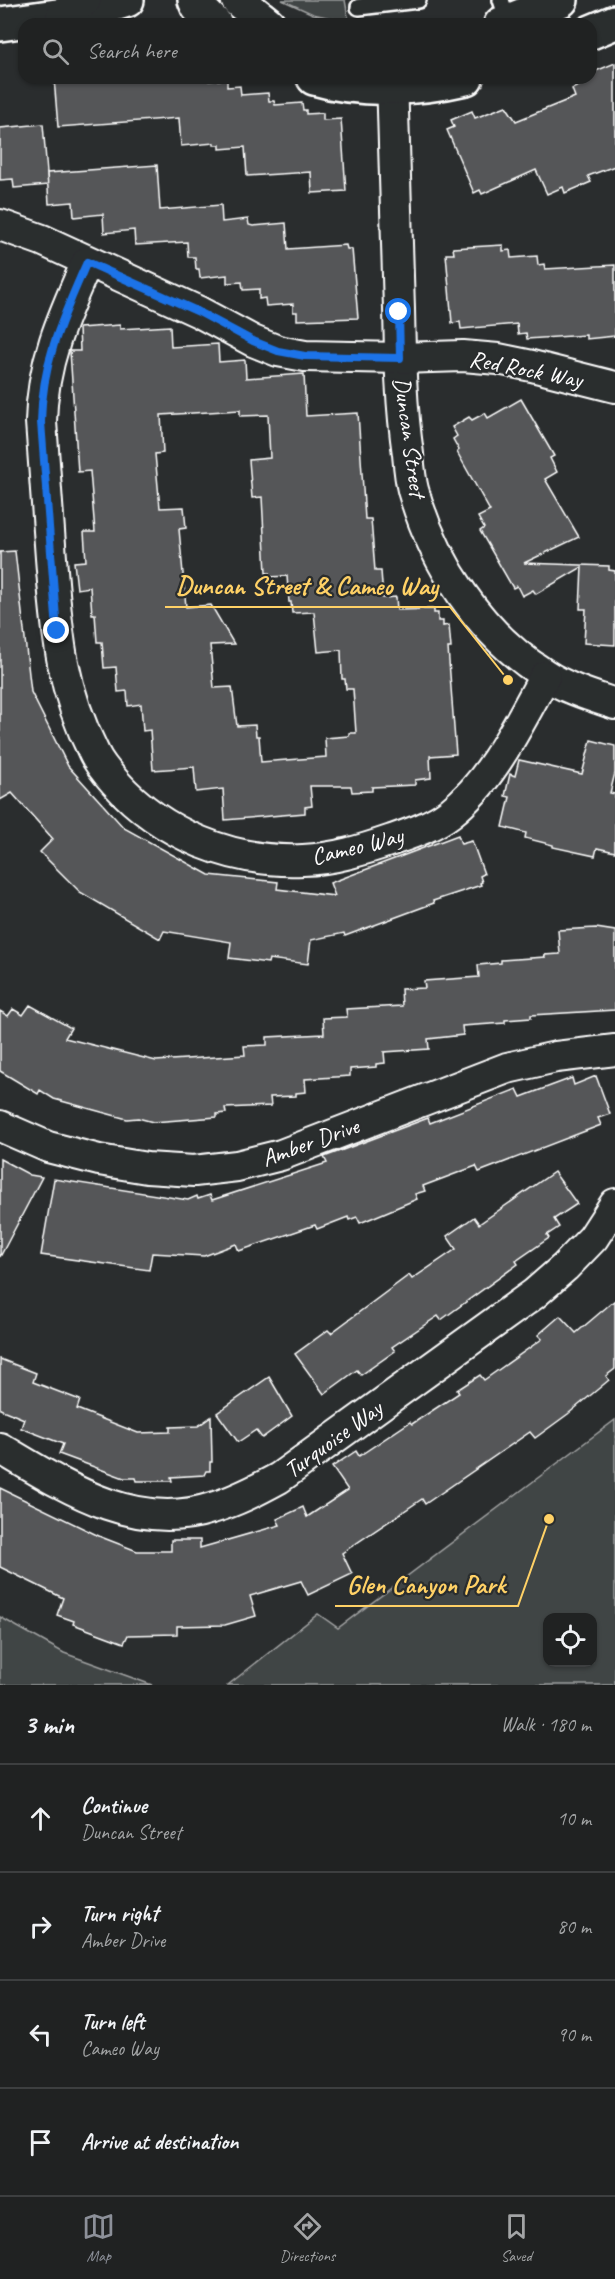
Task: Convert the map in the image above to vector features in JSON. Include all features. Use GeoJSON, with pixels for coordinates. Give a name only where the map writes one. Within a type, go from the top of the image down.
{"type":"FeatureCollection","features":[{"type":"Feature","properties":{"kind":"main road"},"geometry":{"type":"LineString","coordinates":[[3,20],[92,10],[127,0]]}},
{"type":"Feature","properties":{"kind":"main road"},"geometry":{"type":"LineString","coordinates":[[195,0],[208,18]]}},
{"type":"Feature","properties":{"kind":"main road"},"geometry":{"type":"LineString","coordinates":[[238,0],[261,18]]}},
{"type":"Feature","properties":{"kind":"main road"},"geometry":{"type":"LineString","coordinates":[[256,0],[266,18]]}},
{"type":"Feature","properties":{"kind":"main road"},"geometry":{"type":"LineString","coordinates":[[503,15],[561,0]]}},
{"type":"Feature","properties":{"kind":"main road"},"geometry":{"type":"LineString","coordinates":[[67,11],[82,18]]}},
{"type":"Feature","properties":{"kind":"main road"},"geometry":{"type":"LineString","coordinates":[[597,30],[615,22]]}},
{"type":"Feature","properties":{"kind":"main road"},"geometry":{"type":"LineString","coordinates":[[347,84],[366,84]]}},
{"type":"Feature","properties":{"kind":"main road"},"geometry":{"type":"LineString","coordinates":[[405,84],[418,86],[430,84]]}},
{"type":"Feature","properties":{"kind":"street","name":"Duncan Street"},"geometry":{"type":"LineString","coordinates":[[392,84],[400,358],[405,434],[412,488],[432,542],[446,570],[491,630],[516,654],[546,675],[615,704]]}},
{"type":"Feature","properties":{"kind":"street"},"geometry":{"type":"LineString","coordinates":[[0,225],[42,240],[278,351],[305,356],[400,358]]}},
{"type":"Feature","properties":{"kind":"street","name":"Cameo Way"},"geometry":{"type":"LineString","coordinates":[[87,262],[51,349],[41,396],[57,631],[63,672],[84,733],[106,772],[137,804],[180,832],[205,844],[231,852],[302,860],[338,856],[363,850],[418,831],[449,813],[472,792],[510,738],[546,675]]}},
{"type":"Feature","properties":{"kind":"street","name":"Red Rock Way"},"geometry":{"type":"LineString","coordinates":[[400,358],[464,356],[498,359],[615,387]]}},
{"type":"Feature","properties":{"kind":"street","name":"Amber Drive"},"geometry":{"type":"LineString","coordinates":[[0,1126],[48,1147],[99,1160],[147,1168],[194,1171],[237,1166],[281,1155],[507,1068],[556,1057],[615,1050]]}},
{"type":"Feature","properties":{"kind":"street","name":"Turquoise Way"},"geometry":{"type":"LineString","coordinates":[[0,1448],[70,1490],[104,1504],[136,1512],[175,1515],[210,1509],[244,1497],[279,1478],[534,1293],[565,1267],[593,1238],[615,1204]]}},
{"type":"Feature","properties":{"kind":"lane"},"geometry":{"type":"LineString","coordinates":[[358,8],[418,0]]}},
{"type":"Feature","properties":{"kind":"shaded area"},"geometry":{"type":"Polygon","coordinates":[[[282,0],[345,0],[348,18],[331,18],[313,14],[282,0]]]}},
{"type":"Feature","properties":{"kind":"shaded area"},"geometry":{"type":"Polygon","coordinates":[[[615,1420],[615,1685],[228,1685],[318,1614],[338,1628],[615,1420]]]}},
{"type":"Feature","properties":{"kind":"shaded area"},"geometry":{"type":"Polygon","coordinates":[[[0,1617],[64,1653],[152,1685],[0,1685],[0,1617]]]}},
{"type":"Feature","properties":{"kind":"building"},"geometry":{"type":"Polygon","coordinates":[[[615,63],[615,166],[588,176],[591,182],[565,193],[563,187],[547,194],[536,170],[482,194],[480,190],[474,193],[447,130],[454,127],[451,120],[472,111],[475,118],[506,106],[516,121],[575,97],[572,89],[583,84],[597,84],[597,70],[615,63]]]}},
{"type":"Feature","properties":{"kind":"building"},"geometry":{"type":"Polygon","coordinates":[[[54,84],[227,84],[227,87],[240,86],[241,95],[268,93],[269,101],[274,101],[275,105],[302,103],[306,114],[323,113],[323,120],[341,119],[346,191],[312,193],[311,172],[247,176],[245,147],[220,149],[220,145],[214,145],[214,143],[181,146],[179,118],[58,127],[54,84]]]}},
{"type":"Feature","properties":{"kind":"building"},"geometry":{"type":"Polygon","coordinates":[[[43,124],[48,185],[14,188],[13,179],[0,180],[0,128],[43,124]]]}},
{"type":"Feature","properties":{"kind":"building"},"geometry":{"type":"Polygon","coordinates":[[[157,165],[160,210],[221,205],[222,222],[248,219],[249,225],[253,226],[286,223],[288,249],[346,245],[347,249],[352,249],[358,318],[297,320],[297,312],[293,312],[293,304],[266,306],[265,298],[259,299],[259,289],[243,290],[242,282],[227,283],[227,275],[200,278],[199,269],[196,269],[195,257],[188,257],[187,242],[135,245],[134,230],[104,233],[103,214],[74,217],[73,202],[49,204],[47,173],[157,165]]]}},
{"type":"Feature","properties":{"kind":"building"},"geometry":{"type":"Polygon","coordinates":[[[503,245],[503,251],[510,250],[511,258],[537,256],[538,265],[544,264],[545,269],[615,265],[615,336],[586,339],[586,335],[527,339],[526,333],[518,334],[517,324],[461,329],[460,322],[452,323],[446,254],[454,254],[453,248],[503,245]]]}},
{"type":"Feature","properties":{"kind":"building"},"geometry":{"type":"Polygon","coordinates":[[[120,325],[120,329],[170,326],[171,347],[218,344],[219,362],[245,360],[246,378],[304,374],[306,416],[358,413],[365,519],[371,519],[375,571],[381,571],[383,598],[396,597],[397,610],[434,609],[434,613],[438,613],[438,621],[443,621],[443,626],[449,625],[451,648],[448,648],[456,754],[430,756],[431,778],[415,780],[415,785],[372,787],[372,791],[352,792],[351,786],[310,786],[312,806],[305,807],[305,813],[225,820],[223,789],[196,792],[194,767],[153,770],[150,730],[143,731],[141,704],[128,706],[127,691],[118,692],[116,667],[104,668],[102,642],[97,642],[95,614],[92,614],[90,587],[77,589],[74,562],[86,561],[84,532],[95,532],[90,471],[78,472],[70,351],[80,351],[79,328],[120,325]],[[240,410],[161,415],[163,453],[155,454],[160,508],[184,507],[186,528],[179,529],[186,607],[211,605],[234,644],[210,645],[214,688],[232,687],[237,726],[255,725],[256,736],[259,736],[261,762],[326,757],[325,738],[349,736],[349,733],[356,733],[353,689],[346,689],[345,679],[342,679],[341,650],[318,652],[314,612],[292,613],[287,576],[269,577],[269,573],[266,573],[262,497],[252,498],[249,460],[270,458],[268,415],[240,416],[240,410]]]}},
{"type":"Feature","properties":{"kind":"building"},"geometry":{"type":"Polygon","coordinates":[[[521,399],[554,456],[550,458],[557,472],[545,479],[579,537],[524,563],[609,566],[609,570],[615,571],[615,645],[584,643],[586,609],[580,609],[582,567],[536,594],[533,590],[522,596],[517,586],[513,588],[480,531],[484,528],[478,517],[490,511],[457,452],[459,450],[453,439],[457,436],[452,427],[469,417],[472,420],[485,413],[488,418],[521,399]]]}},
{"type":"Feature","properties":{"kind":"building"},"geometry":{"type":"Polygon","coordinates":[[[15,551],[31,692],[68,766],[124,828],[209,875],[278,882],[277,889],[335,896],[330,883],[458,835],[461,844],[472,841],[484,874],[480,876],[481,885],[433,901],[434,903],[345,936],[344,933],[311,940],[308,964],[269,959],[268,963],[229,958],[231,942],[164,931],[160,939],[80,892],[40,852],[53,839],[12,793],[0,800],[0,552],[15,551]]]}},
{"type":"Feature","properties":{"kind":"building"},"geometry":{"type":"Polygon","coordinates":[[[591,740],[615,746],[615,773],[610,793],[615,794],[615,852],[597,848],[595,856],[553,847],[553,845],[525,838],[526,833],[503,827],[510,797],[505,796],[510,774],[515,776],[519,760],[582,774],[591,740]]]}},
{"type":"Feature","properties":{"kind":"building"},"geometry":{"type":"Polygon","coordinates":[[[596,928],[615,931],[615,1010],[531,1015],[531,1018],[505,1020],[505,1023],[462,1026],[463,1035],[428,1039],[429,1049],[384,1052],[385,1063],[376,1064],[376,1067],[350,1069],[350,1076],[305,1079],[306,1092],[296,1093],[296,1096],[270,1097],[271,1106],[225,1108],[226,1113],[217,1114],[217,1117],[153,1122],[138,1118],[127,1119],[54,1099],[40,1090],[38,1094],[0,1071],[0,1011],[8,1016],[13,1009],[23,1015],[30,1005],[71,1028],[65,1038],[156,1061],[245,1055],[244,1046],[267,1045],[267,1037],[324,1034],[323,1018],[347,1017],[346,1009],[402,1006],[401,989],[425,988],[424,981],[479,977],[478,965],[501,963],[501,960],[560,954],[558,930],[596,928]]]}},
{"type":"Feature","properties":{"kind":"building"},"geometry":{"type":"Polygon","coordinates":[[[596,1076],[610,1114],[598,1118],[601,1125],[479,1172],[476,1166],[423,1186],[425,1191],[415,1194],[417,1199],[360,1223],[357,1217],[349,1220],[348,1217],[317,1229],[315,1225],[239,1251],[236,1244],[204,1256],[152,1253],[149,1270],[41,1255],[54,1179],[188,1200],[197,1196],[198,1199],[210,1195],[212,1200],[327,1163],[324,1157],[428,1118],[430,1123],[517,1089],[521,1097],[572,1078],[574,1085],[596,1076]]]}},
{"type":"Feature","properties":{"kind":"building"},"geometry":{"type":"Polygon","coordinates":[[[0,1159],[30,1175],[42,1177],[0,1257],[0,1159]]]}},
{"type":"Feature","properties":{"kind":"building"},"geometry":{"type":"Polygon","coordinates":[[[554,1172],[577,1204],[554,1219],[559,1227],[547,1235],[549,1238],[516,1261],[518,1264],[441,1320],[438,1316],[392,1347],[395,1351],[361,1375],[357,1370],[324,1394],[295,1354],[328,1330],[331,1333],[409,1275],[412,1279],[456,1249],[447,1236],[474,1217],[479,1224],[554,1172]]]}},
{"type":"Feature","properties":{"kind":"building"},"geometry":{"type":"Polygon","coordinates":[[[615,1300],[615,1369],[606,1376],[609,1380],[535,1438],[530,1432],[425,1504],[422,1499],[342,1553],[352,1574],[308,1595],[301,1581],[250,1596],[256,1616],[225,1625],[177,1626],[177,1634],[128,1635],[124,1643],[73,1624],[74,1621],[57,1615],[63,1598],[0,1567],[0,1488],[101,1537],[137,1551],[171,1551],[171,1540],[200,1540],[200,1548],[280,1525],[277,1519],[303,1507],[307,1517],[348,1490],[332,1467],[356,1451],[359,1456],[410,1422],[412,1424],[459,1393],[457,1390],[480,1375],[484,1380],[542,1339],[538,1335],[560,1316],[576,1333],[615,1300]]]}},
{"type":"Feature","properties":{"kind":"building"},"geometry":{"type":"Polygon","coordinates":[[[0,1359],[36,1373],[33,1382],[80,1400],[77,1409],[138,1433],[170,1432],[170,1427],[198,1426],[211,1417],[212,1462],[210,1462],[210,1471],[206,1471],[204,1475],[171,1477],[172,1481],[137,1481],[136,1478],[124,1478],[59,1454],[63,1444],[21,1428],[24,1419],[0,1409],[0,1359]]]}},
{"type":"Feature","properties":{"kind":"building"},"geometry":{"type":"Polygon","coordinates":[[[269,1377],[292,1416],[262,1438],[256,1430],[238,1442],[217,1413],[269,1377]]]}},
{"type":"Feature","properties":{"kind":"place","name":"Duncan Street & Cameo Way"},"geometry":{"type":"Point","coordinates":[508,680]}},
{"type":"Feature","properties":{"kind":"place","name":"Glen Canyon Park"},"geometry":{"type":"Point","coordinates":[549,1519]}},
{"type":"Feature","properties":{"kind":"route"},"geometry":{"type":"LineString","coordinates":[[57,631],[41,396],[51,349],[87,262],[199,312],[253,341],[278,351],[305,356],[400,358],[399,312]]}}]}
